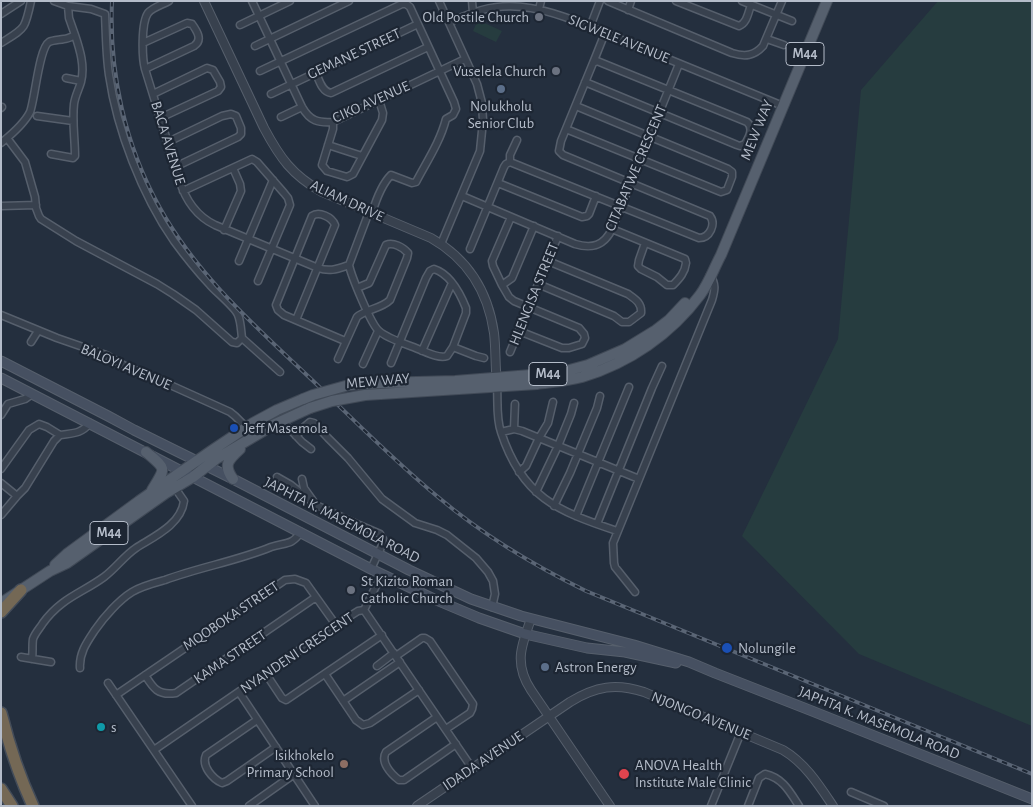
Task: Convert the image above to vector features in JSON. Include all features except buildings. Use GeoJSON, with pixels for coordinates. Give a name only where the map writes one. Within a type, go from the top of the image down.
{"type":"FeatureCollection","features":[{"type":"Feature","properties":{"kind":"highway"},"geometry":{"type":"LineString","coordinates":[[1,612],[21,590]]}},
{"type":"Feature","properties":{"kind":"highway"},"geometry":{"type":"LineString","coordinates":[[1,713],[19,774],[33,806]]}},
{"type":"Feature","properties":{"kind":"highway"},"geometry":{"type":"LineString","coordinates":[[1,790],[12,806]]}},
{"type":"Feature","properties":{"kind":"main road","name":"MEW WAY"},"geometry":{"type":"LineString","coordinates":[[1,603],[67,563],[193,477],[216,459],[256,435],[310,408],[332,401],[365,395],[497,382],[562,372],[588,365],[625,349],[651,333],[682,306],[711,273],[727,243],[827,1]]}},
{"type":"Feature","properties":{"kind":"main road","name":"JAPHTA K. MASEMOLA ROAD"},"geometry":{"type":"LineString","coordinates":[[1,361],[184,456],[471,599],[531,619],[656,651],[689,662],[1032,799]]}},
{"type":"Feature","properties":{"kind":"main road","name":"JAPHTA K. MASEMOLA ROAD"},"geometry":{"type":"LineString","coordinates":[[1,378],[372,569],[479,618],[525,634],[588,648],[658,658],[715,674]]}},
{"type":"Feature","properties":{"kind":"main road","name":"MEW WAY"},"geometry":{"type":"LineString","coordinates":[[50,572],[68,553],[246,427],[303,398],[349,385],[454,381],[497,382]]}},
{"type":"Feature","properties":{"kind":"main road"},"geometry":{"type":"LineString","coordinates":[[233,479],[228,469],[229,461],[256,435]]}},
{"type":"Feature","properties":{"kind":"main road"},"geometry":{"type":"LineString","coordinates":[[146,452],[160,465],[162,472],[148,495]]}},
{"type":"Feature","properties":{"kind":"main road"},"geometry":{"type":"LineString","coordinates":[[411,588],[418,574]]}},
{"type":"Feature","properties":{"kind":"street"},"geometry":{"type":"LineString","coordinates":[[1,14],[21,1]]}},
{"type":"Feature","properties":{"kind":"street"},"geometry":{"type":"LineString","coordinates":[[1,43],[23,28],[31,1]]}},
{"type":"Feature","properties":{"kind":"street"},"geometry":{"type":"LineString","coordinates":[[54,1],[106,14],[107,61],[117,115],[128,151],[155,209],[174,240],[210,284],[238,314],[242,338],[280,372]]}},
{"type":"Feature","properties":{"kind":"street","name":"BACA AVENUE"},"geometry":{"type":"LineString","coordinates":[[169,1],[147,14],[142,55],[175,167],[188,200],[200,215],[210,223],[248,240],[328,271],[349,265]]}},
{"type":"Feature","properties":{"kind":"street","name":"ALIAM DRIVE"},"geometry":{"type":"LineString","coordinates":[[204,1],[264,128],[274,147],[290,169],[312,187],[322,192],[421,233],[441,244],[465,264],[475,278],[490,310],[494,332],[497,382]]}},
{"type":"Feature","properties":{"kind":"street","name":"CIKO AVENUE"},"geometry":{"type":"LineString","coordinates":[[252,1],[302,107],[312,119],[318,122],[333,122],[465,59]]}},
{"type":"Feature","properties":{"kind":"street"},"geometry":{"type":"LineString","coordinates":[[240,25],[282,3],[290,1]]}},
{"type":"Feature","properties":{"kind":"street"},"geometry":{"type":"LineString","coordinates":[[255,46],[349,1]]}},
{"type":"Feature","properties":{"kind":"street"},"geometry":{"type":"LineString","coordinates":[[439,1],[477,84],[482,103],[483,121],[480,151],[441,244]]}},
{"type":"Feature","properties":{"kind":"street"},"geometry":{"type":"LineString","coordinates":[[472,1],[473,13]]}},
{"type":"Feature","properties":{"kind":"street"},"geometry":{"type":"LineString","coordinates":[[539,9],[541,1]]}},
{"type":"Feature","properties":{"kind":"street"},"geometry":{"type":"LineString","coordinates":[[590,27],[600,1]]}},
{"type":"Feature","properties":{"kind":"street"},"geometry":{"type":"LineString","coordinates":[[608,1],[739,56],[746,56],[758,51],[767,39],[782,1]]}},
{"type":"Feature","properties":{"kind":"street"},"geometry":{"type":"LineString","coordinates":[[628,10],[631,1]]}},
{"type":"Feature","properties":{"kind":"street"},"geometry":{"type":"LineString","coordinates":[[676,1],[739,26],[746,21],[751,5]]}},
{"type":"Feature","properties":{"kind":"street"},"geometry":{"type":"LineString","coordinates":[[742,1],[792,21]]}},
{"type":"Feature","properties":{"kind":"street"},"geometry":{"type":"LineString","coordinates":[[260,71],[402,4],[408,6],[418,24],[454,102],[456,110],[446,119],[445,126],[435,148],[416,182],[412,183],[391,175],[387,179],[370,212],[349,265],[367,311],[378,331],[399,342],[422,351],[443,357],[449,353],[467,310],[465,304],[452,283],[439,271],[434,269],[430,271],[426,278],[399,342],[391,363]]}},
{"type":"Feature","properties":{"kind":"street"},"geometry":{"type":"LineString","coordinates":[[52,154],[73,158],[75,156],[75,101],[81,81],[82,61],[70,23],[68,6]]}},
{"type":"Feature","properties":{"kind":"street","name":"SIGWELE AVENUE"},"geometry":{"type":"LineString","coordinates":[[449,22],[473,13],[511,6],[552,12],[783,106]]}},
{"type":"Feature","properties":{"kind":"street"},"geometry":{"type":"LineString","coordinates":[[143,43],[187,23],[192,24],[199,39],[198,43],[194,46],[145,70]]}},
{"type":"Feature","properties":{"kind":"street","name":"GEMANE STREET"},"geometry":{"type":"LineString","coordinates":[[291,84],[418,24]]}},
{"type":"Feature","properties":{"kind":"street"},"geometry":{"type":"LineString","coordinates":[[510,162],[699,238],[708,236],[713,223],[710,216],[559,151],[605,33]]}},
{"type":"Feature","properties":{"kind":"street"},"geometry":{"type":"LineString","coordinates":[[1,143],[25,120],[30,112],[39,65],[45,46],[49,42],[75,36]]}},
{"type":"Feature","properties":{"kind":"street"},"geometry":{"type":"LineString","coordinates":[[767,39],[784,45]]}},
{"type":"Feature","properties":{"kind":"street"},"geometry":{"type":"LineString","coordinates":[[316,73],[326,92],[330,93],[428,47]]}},
{"type":"Feature","properties":{"kind":"street"},"geometry":{"type":"LineString","coordinates":[[585,82],[737,145],[743,146],[752,130],[748,122],[600,61],[593,63]]}},
{"type":"Feature","properties":{"kind":"street","name":"CITABATWE CRESCENT"},"geometry":{"type":"LineString","coordinates":[[462,196],[582,246],[592,246],[600,243],[612,229],[679,64]]}},
{"type":"Feature","properties":{"kind":"street"},"geometry":{"type":"LineString","coordinates":[[153,94],[207,68],[213,70],[220,82],[218,90],[160,118]]}},
{"type":"Feature","properties":{"kind":"street"},"geometry":{"type":"LineString","coordinates":[[66,78],[81,81]]}},
{"type":"Feature","properties":{"kind":"street"},"geometry":{"type":"LineString","coordinates":[[271,94],[291,84]]}},
{"type":"Feature","properties":{"kind":"street"},"geometry":{"type":"LineString","coordinates":[[333,122],[333,129],[322,165],[325,170],[346,177],[352,175],[383,116],[379,100]]}},
{"type":"Feature","properties":{"kind":"street"},"geometry":{"type":"LineString","coordinates":[[566,129],[721,192],[727,190],[732,178],[732,172],[728,169],[576,106]]}},
{"type":"Feature","properties":{"kind":"street"},"geometry":{"type":"LineString","coordinates":[[281,117],[302,107]]}},
{"type":"Feature","properties":{"kind":"street"},"geometry":{"type":"LineString","coordinates":[[168,142],[230,114],[236,116],[241,128],[241,134],[238,137],[175,167]]}},
{"type":"Feature","properties":{"kind":"street"},"geometry":{"type":"LineString","coordinates":[[37,116],[74,121]]}},
{"type":"Feature","properties":{"kind":"street"},"geometry":{"type":"LineString","coordinates":[[7,138],[25,162],[41,218],[76,241],[173,294],[196,310],[232,342],[237,343],[242,338]]}},
{"type":"Feature","properties":{"kind":"street"},"geometry":{"type":"LineString","coordinates":[[510,162],[510,155],[517,140]]}},
{"type":"Feature","properties":{"kind":"street"},"geometry":{"type":"LineString","coordinates":[[328,144],[362,156]]}},
{"type":"Feature","properties":{"kind":"street"},"geometry":{"type":"LineString","coordinates":[[183,191],[254,159],[273,180],[288,198],[290,204],[258,281]]}},
{"type":"Feature","properties":{"kind":"street"},"geometry":{"type":"LineString","coordinates":[[470,249],[506,164],[510,162]]}},
{"type":"Feature","properties":{"kind":"street"},"geometry":{"type":"LineString","coordinates":[[224,230],[241,191],[233,168]]}},
{"type":"Feature","properties":{"kind":"street"},"geometry":{"type":"LineString","coordinates":[[239,261],[273,180]]}},
{"type":"Feature","properties":{"kind":"street"},"geometry":{"type":"LineString","coordinates":[[498,183],[582,217],[587,216],[596,196]]}},
{"type":"Feature","properties":{"kind":"street"},"geometry":{"type":"LineString","coordinates":[[1,206],[36,205]]}},
{"type":"Feature","properties":{"kind":"street"},"geometry":{"type":"LineString","coordinates":[[296,320],[335,226],[333,221],[323,215],[316,214],[312,216],[276,305],[281,313],[296,320],[345,340]]}},
{"type":"Feature","properties":{"kind":"street"},"geometry":{"type":"LineString","coordinates":[[511,217],[492,261],[502,285],[511,299],[579,328],[584,334],[585,340],[580,345],[566,349],[519,331]]}},
{"type":"Feature","properties":{"kind":"street"},"geometry":{"type":"LineString","coordinates":[[502,285],[512,278],[534,226]]}},
{"type":"Feature","properties":{"kind":"street"},"geometry":{"type":"LineString","coordinates":[[612,229],[686,261],[682,275],[673,285],[668,285],[638,266],[645,244]]}},
{"type":"Feature","properties":{"kind":"street","name":"HLENGISA STREET"},"geometry":{"type":"LineString","coordinates":[[510,352],[558,236]]}},
{"type":"Feature","properties":{"kind":"street"},"geometry":{"type":"LineString","coordinates":[[338,359],[355,319],[359,315],[390,300],[408,253],[403,248],[392,244],[386,245],[369,283],[358,288]]}},
{"type":"Feature","properties":{"kind":"street"},"geometry":{"type":"LineString","coordinates":[[538,284],[612,315],[622,322],[629,322],[640,313],[641,309],[638,302],[628,294],[548,261]]}},
{"type":"Feature","properties":{"kind":"street"},"geometry":{"type":"LineString","coordinates":[[635,592],[614,563],[613,542],[712,300],[715,287],[711,273]]}},
{"type":"Feature","properties":{"kind":"street"},"geometry":{"type":"LineString","coordinates":[[422,351],[452,283]]}},
{"type":"Feature","properties":{"kind":"street","name":"BALOYI AVENUE"},"geometry":{"type":"LineString","coordinates":[[1,315],[70,344],[106,356],[212,404],[235,416],[246,427]]}},
{"type":"Feature","properties":{"kind":"street"},"geometry":{"type":"LineString","coordinates":[[31,342],[38,331]]}},
{"type":"Feature","properties":{"kind":"street"},"geometry":{"type":"LineString","coordinates":[[363,364],[378,331]]}},
{"type":"Feature","properties":{"kind":"street"},"geometry":{"type":"LineString","coordinates":[[452,347],[484,358]]}},
{"type":"Feature","properties":{"kind":"street"},"geometry":{"type":"LineString","coordinates":[[597,524],[662,366]]}},
{"type":"Feature","properties":{"kind":"street"},"geometry":{"type":"LineString","coordinates":[[497,382],[498,418],[501,432],[510,458],[519,472],[536,492],[554,506],[617,531]]}},
{"type":"Feature","properties":{"kind":"street"},"geometry":{"type":"LineString","coordinates":[[576,516],[629,387]]}},
{"type":"Feature","properties":{"kind":"street"},"geometry":{"type":"LineString","coordinates":[[1,416],[8,404],[25,399],[32,394]]}},
{"type":"Feature","properties":{"kind":"street"},"geometry":{"type":"LineString","coordinates":[[554,506],[578,454],[600,396]]}},
{"type":"Feature","properties":{"kind":"street"},"geometry":{"type":"LineString","coordinates":[[519,472],[526,466],[548,423],[553,402]]}},
{"type":"Feature","properties":{"kind":"street"},"geometry":{"type":"LineString","coordinates":[[536,492],[558,446],[574,402]]}},
{"type":"Feature","properties":{"kind":"street"},"geometry":{"type":"LineString","coordinates":[[514,429],[516,404]]}},
{"type":"Feature","properties":{"kind":"street"},"geometry":{"type":"LineString","coordinates":[[282,421],[311,449]]}},
{"type":"Feature","properties":{"kind":"street"},"geometry":{"type":"LineString","coordinates":[[296,436],[310,422],[314,423],[348,458],[382,500],[415,523],[447,535],[476,558],[488,572],[492,581],[494,594],[492,607]]}},
{"type":"Feature","properties":{"kind":"street"},"geometry":{"type":"LineString","coordinates":[[1,469],[29,430],[39,424],[60,434],[79,432],[90,424]]}},
{"type":"Feature","properties":{"kind":"street"},"geometry":{"type":"LineString","coordinates":[[501,432],[514,429],[522,431],[639,480]]}},
{"type":"Feature","properties":{"kind":"street"},"geometry":{"type":"LineString","coordinates":[[1,515],[31,480],[60,434]]}},
{"type":"Feature","properties":{"kind":"street"},"geometry":{"type":"LineString","coordinates":[[277,477],[316,505],[380,534],[383,539],[372,569]]}},
{"type":"Feature","properties":{"kind":"street"},"geometry":{"type":"LineString","coordinates":[[302,480],[304,488],[316,505]]}},
{"type":"Feature","properties":{"kind":"street"},"geometry":{"type":"LineString","coordinates":[[1,483],[17,496]]}},
{"type":"Feature","properties":{"kind":"street"},"geometry":{"type":"LineString","coordinates":[[32,658],[34,639],[52,612],[66,600],[92,588],[131,552],[172,523],[181,511],[184,502],[175,488]]}},
{"type":"Feature","properties":{"kind":"street"},"geometry":{"type":"LineString","coordinates":[[80,668],[79,663],[82,652],[90,638],[112,609],[133,591],[183,573],[255,554],[277,545],[291,542],[301,532]]}},
{"type":"Feature","properties":{"kind":"street"},"geometry":{"type":"LineString","coordinates":[[364,610],[382,574]]}},
{"type":"Feature","properties":{"kind":"street","name":"MQOBOKA STREET"},"geometry":{"type":"LineString","coordinates":[[116,695],[282,581],[292,579],[305,582],[336,625]]}},
{"type":"Feature","properties":{"kind":"street","name":"KAMA STREET"},"geometry":{"type":"LineString","coordinates":[[145,675],[152,687],[157,691],[176,693],[316,597]]}},
{"type":"Feature","properties":{"kind":"street","name":"NYANDENI CRESCENT"},"geometry":{"type":"LineString","coordinates":[[154,750],[336,625],[358,611],[364,610],[472,768]]}},
{"type":"Feature","properties":{"kind":"street"},"geometry":{"type":"LineString","coordinates":[[531,619],[521,648],[520,660],[526,683],[610,806]]}},
{"type":"Feature","properties":{"kind":"street"},"geometry":{"type":"LineString","coordinates":[[266,674],[282,698],[286,700],[382,635]]}},
{"type":"Feature","properties":{"kind":"street"},"geometry":{"type":"LineString","coordinates":[[377,666],[422,638],[430,640],[473,704],[470,713],[446,729]]}},
{"type":"Feature","properties":{"kind":"street"},"geometry":{"type":"LineString","coordinates":[[21,657],[51,662]]}},
{"type":"Feature","properties":{"kind":"street"},"geometry":{"type":"LineString","coordinates":[[344,701],[400,662]]}},
{"type":"Feature","properties":{"kind":"street"},"geometry":{"type":"LineString","coordinates":[[325,674],[358,723],[365,725],[419,690]]}},
{"type":"Feature","properties":{"kind":"street"},"geometry":{"type":"LineString","coordinates":[[108,683],[192,806]]}},
{"type":"Feature","properties":{"kind":"street","name":"NJONGO AVENUE"},"geometry":{"type":"LineString","coordinates":[[549,715],[586,692],[606,687],[616,686],[644,692],[792,755],[811,774],[829,804]]}},
{"type":"Feature","properties":{"kind":"street"},"geometry":{"type":"LineString","coordinates":[[239,692],[312,804]]}},
{"type":"Feature","properties":{"kind":"street","name":"IDADA AVENUE"},"geometry":{"type":"LineString","coordinates":[[417,806],[549,715]]}},
{"type":"Feature","properties":{"kind":"street"},"geometry":{"type":"LineString","coordinates":[[438,717],[386,752],[384,762],[394,776],[399,780],[404,780],[456,744]]}},
{"type":"Feature","properties":{"kind":"street"},"geometry":{"type":"LineString","coordinates":[[257,720],[206,755],[205,764],[213,776],[222,783],[227,781],[276,748]]}},
{"type":"Feature","properties":{"kind":"street"},"geometry":{"type":"LineString","coordinates":[[711,806],[741,732]]}},
{"type":"Feature","properties":{"kind":"street"},"geometry":{"type":"LineString","coordinates":[[751,804],[759,778],[765,774],[771,775],[782,782],[799,806]]}},
{"type":"Feature","properties":{"kind":"street"},"geometry":{"type":"LineString","coordinates":[[248,806],[294,775]]}},
{"type":"Feature","properties":{"kind":"street"},"geometry":{"type":"LineString","coordinates":[[851,792],[881,805]]}},
{"type":"Feature","properties":{"kind":"green space"},"geometry":{"type":"Polygon","coordinates":[[[938,1],[1032,1],[1032,726],[859,654],[742,536],[838,339],[861,90],[938,1]]]}},
{"type":"Feature","properties":{"kind":"green space"},"geometry":{"type":"Polygon","coordinates":[[[478,20],[502,31],[496,42],[473,31],[478,20]]]}},
{"type":"Feature","properties":{"kind":"railway"},"geometry":{"type":"LineString","coordinates":[[112,1],[113,55],[122,108],[129,134],[148,184],[175,232],[191,256],[228,299],[421,483],[455,511],[509,548],[547,571],[586,591],[1032,774]]}},
{"type":"Feature","properties":{"kind":"place","name":"Old Postile Church"},"geometry":{"type":"Point","coordinates":[539,17]}},
{"type":"Feature","properties":{"kind":"place","name":"Vuselela Church"},"geometry":{"type":"Point","coordinates":[556,71]}},
{"type":"Feature","properties":{"kind":"place","name":"Nolukholu Senior Club"},"geometry":{"type":"Point","coordinates":[501,89]}},
{"type":"Feature","properties":{"kind":"place","name":"Jeff Masemola"},"geometry":{"type":"Point","coordinates":[234,428]}},
{"type":"Feature","properties":{"kind":"place","name":"St Kizito Roman Catholic Church"},"geometry":{"type":"Point","coordinates":[351,590]}},
{"type":"Feature","properties":{"kind":"place","name":"Nolungile"},"geometry":{"type":"Point","coordinates":[727,648]}},
{"type":"Feature","properties":{"kind":"place","name":"Astron Energy"},"geometry":{"type":"Point","coordinates":[545,667]}},
{"type":"Feature","properties":{"kind":"place","name":"s"},"geometry":{"type":"Point","coordinates":[101,727]}},
{"type":"Feature","properties":{"kind":"place","name":"Isikhokelo Primary School"},"geometry":{"type":"Point","coordinates":[344,764]}},
{"type":"Feature","properties":{"kind":"place","name":"ANOVA Health Institute Male Clinic"},"geometry":{"type":"Point","coordinates":[624,774]}}]}
